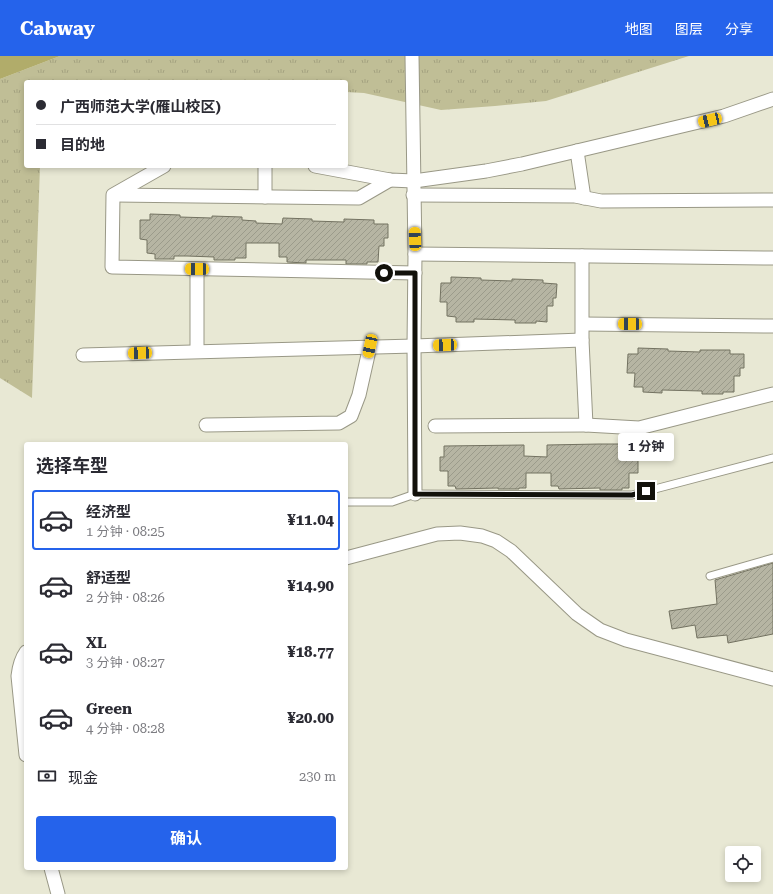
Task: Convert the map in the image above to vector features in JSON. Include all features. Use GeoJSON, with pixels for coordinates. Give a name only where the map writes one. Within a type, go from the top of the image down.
{"type":"FeatureCollection","features":[{"type":"Feature","properties":{"kind":"street"},"geometry":{"type":"LineString","coordinates":[[412,59],[415,254],[415,494]]}},
{"type":"Feature","properties":{"kind":"street"},"geometry":{"type":"LineString","coordinates":[[326,168],[390,180],[414,181],[486,171],[577,152],[724,116],[773,99]]}},
{"type":"Feature","properties":{"kind":"street"},"geometry":{"type":"LineString","coordinates":[[577,152],[584,198]]}},
{"type":"Feature","properties":{"kind":"street"},"geometry":{"type":"LineString","coordinates":[[113,195],[160,168]]}},
{"type":"Feature","properties":{"kind":"street"},"geometry":{"type":"LineString","coordinates":[[265,168],[265,197]]}},
{"type":"Feature","properties":{"kind":"street"},"geometry":{"type":"LineString","coordinates":[[113,195],[359,198],[390,180]]}},
{"type":"Feature","properties":{"kind":"street"},"geometry":{"type":"LineString","coordinates":[[113,195],[112,267],[415,273]]}},
{"type":"Feature","properties":{"kind":"street"},"geometry":{"type":"LineString","coordinates":[[413,195],[575,196],[601,201],[773,200]]}},
{"type":"Feature","properties":{"kind":"street"},"geometry":{"type":"LineString","coordinates":[[415,254],[773,258]]}},
{"type":"Feature","properties":{"kind":"street"},"geometry":{"type":"LineString","coordinates":[[582,256],[582,340],[586,425]]}},
{"type":"Feature","properties":{"kind":"street"},"geometry":{"type":"LineString","coordinates":[[197,269],[197,351]]}},
{"type":"Feature","properties":{"kind":"street"},"geometry":{"type":"LineString","coordinates":[[582,324],[773,326]]}},
{"type":"Feature","properties":{"kind":"street"},"geometry":{"type":"LineString","coordinates":[[83,355],[582,340]]}},
{"type":"Feature","properties":{"kind":"street"},"geometry":{"type":"LineString","coordinates":[[206,425],[339,424],[351,416],[359,395],[370,346]]}},
{"type":"Feature","properties":{"kind":"street"},"geometry":{"type":"LineString","coordinates":[[435,426],[586,425],[639,428],[773,394]]}},
{"type":"Feature","properties":{"kind":"street"},"geometry":{"type":"LineString","coordinates":[[348,557],[438,534],[460,533],[482,536],[496,541],[511,551],[577,614],[600,630],[626,640],[773,678]]}},
{"type":"Feature","properties":{"kind":"street"},"geometry":{"type":"LineString","coordinates":[[24,655],[19,666],[18,676],[24,735]]}},
{"type":"Feature","properties":{"kind":"street"},"geometry":{"type":"LineString","coordinates":[[52,870],[58,894]]}},
{"type":"Feature","properties":{"kind":"lane"},"geometry":{"type":"LineString","coordinates":[[348,502],[392,502],[415,494],[632,495],[773,458]]}},
{"type":"Feature","properties":{"kind":"lane"},"geometry":{"type":"LineString","coordinates":[[710,576],[773,558]]}},
{"type":"Feature","properties":{"kind":"green space"},"geometry":{"type":"Polygon","coordinates":[[[60,56],[689,56],[546,101],[441,110],[364,93],[348,92],[348,80],[24,80],[24,168],[40,168],[32,398],[0,378],[0,79],[60,56]]]}},
{"type":"Feature","properties":{"kind":"shaded area"},"geometry":{"type":"Polygon","coordinates":[[[0,56],[60,56],[0,79],[0,56]]]}},
{"type":"Feature","properties":{"kind":"building"},"geometry":{"type":"Polygon","coordinates":[[[150,214],[180,215],[180,217],[242,217],[242,220],[256,221],[256,223],[282,224],[283,218],[344,222],[344,219],[374,220],[374,224],[388,224],[388,238],[384,238],[384,246],[379,246],[378,262],[367,262],[367,264],[346,264],[346,260],[306,260],[306,263],[287,262],[287,257],[279,257],[279,243],[246,243],[246,258],[235,258],[235,260],[214,260],[214,257],[187,256],[174,256],[174,259],[155,259],[155,254],[147,253],[147,240],[140,239],[140,220],[150,220],[150,214]]]}},
{"type":"Feature","properties":{"kind":"building"},"geometry":{"type":"Polygon","coordinates":[[[451,277],[481,278],[481,280],[543,280],[543,283],[557,284],[556,298],[553,298],[553,306],[547,306],[547,322],[536,321],[536,323],[515,323],[515,320],[474,319],[474,322],[456,322],[456,317],[447,316],[447,302],[440,302],[441,283],[451,283],[451,277]]]}},
{"type":"Feature","properties":{"kind":"building"},"geometry":{"type":"Polygon","coordinates":[[[638,348],[700,352],[700,350],[730,350],[730,354],[744,354],[744,368],[740,368],[740,376],[734,376],[734,392],[723,392],[723,394],[702,394],[702,391],[662,390],[662,393],[643,392],[643,387],[634,387],[635,373],[627,373],[628,354],[638,354],[638,348]]]}},
{"type":"Feature","properties":{"kind":"building"},"geometry":{"type":"Polygon","coordinates":[[[627,444],[627,459],[638,459],[638,473],[629,473],[629,488],[622,488],[622,490],[600,490],[600,488],[559,489],[558,486],[551,486],[551,473],[526,473],[526,488],[456,489],[455,486],[448,486],[448,471],[440,471],[440,457],[444,457],[444,446],[524,445],[524,456],[547,457],[547,445],[627,444]]]}},
{"type":"Feature","properties":{"kind":"building"},"geometry":{"type":"Polygon","coordinates":[[[773,563],[773,634],[728,643],[727,635],[697,638],[695,625],[672,629],[669,611],[717,604],[715,580],[773,563]]]}},
{"type":"Feature","properties":{"kind":"route"},"geometry":{"type":"LineString","coordinates":[[384,273],[415,273],[415,494],[632,495],[646,491]]}}]}
